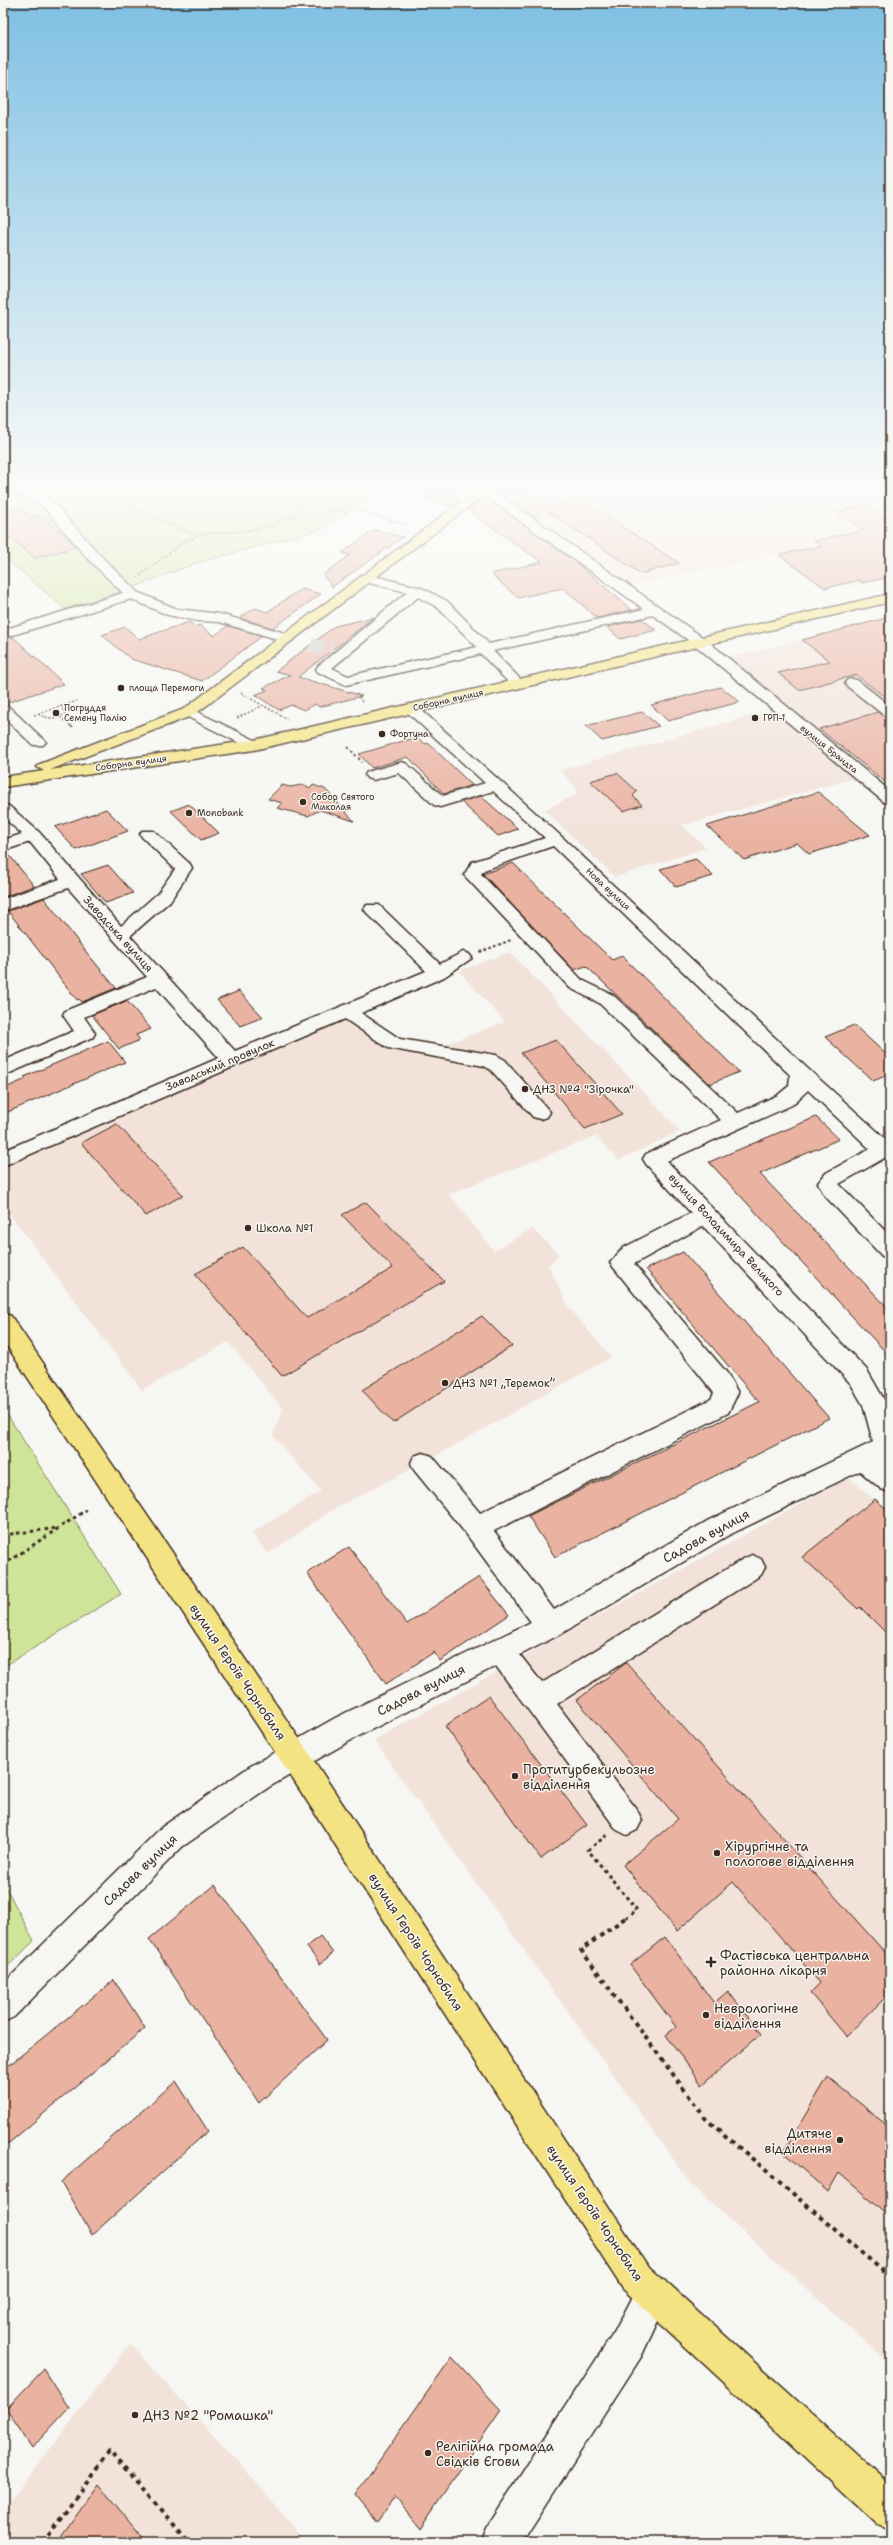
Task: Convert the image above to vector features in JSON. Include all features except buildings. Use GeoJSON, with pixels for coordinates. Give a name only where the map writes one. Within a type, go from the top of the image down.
{"type":"FeatureCollection","features":[{"type":"Feature","properties":{"kind":"main road"},"geometry":{"type":"LineString","coordinates":[[7,781],[189,712],[333,603]]}},
{"type":"Feature","properties":{"kind":"main road","name":"Соборна вулиця"},"geometry":{"type":"LineString","coordinates":[[7,781],[254,745],[869,603]]}},
{"type":"Feature","properties":{"kind":"main road","name":"вулиця Героїв Чорнобиля"},"geometry":{"type":"LineString","coordinates":[[3,1322],[295,1757],[631,2270],[653,2293],[890,2511]]}},
{"type":"Feature","properties":{"kind":"street"},"geometry":{"type":"LineString","coordinates":[[3,634],[97,603]]}},
{"type":"Feature","properties":{"kind":"street"},"geometry":{"type":"LineString","coordinates":[[153,603],[173,612],[198,617],[220,618],[287,638]]}},
{"type":"Feature","properties":{"kind":"street"},"geometry":{"type":"LineString","coordinates":[[403,603],[323,669],[346,681],[656,610]]}},
{"type":"Feature","properties":{"kind":"street"},"geometry":{"type":"LineString","coordinates":[[440,603],[482,643],[485,649],[518,684]]}},
{"type":"Feature","properties":{"kind":"street","name":"вулиця Брандта"},"geometry":{"type":"LineString","coordinates":[[646,603],[700,642],[890,799]]}},
{"type":"Feature","properties":{"kind":"street"},"geometry":{"type":"LineString","coordinates":[[852,684],[890,713]]}},
{"type":"Feature","properties":{"kind":"street"},"geometry":{"type":"LineString","coordinates":[[3,709],[38,742]]}},
{"type":"Feature","properties":{"kind":"street","name":"Нова вулиця"},"geometry":{"type":"LineString","coordinates":[[412,709],[556,840],[800,1073],[826,1094],[880,1145],[881,1152],[832,1178],[828,1183],[832,1190],[890,1250]]}},
{"type":"Feature","properties":{"kind":"street"},"geometry":{"type":"LineString","coordinates":[[189,712],[254,745]]}},
{"type":"Feature","properties":{"kind":"street"},"geometry":{"type":"LineString","coordinates":[[373,775],[402,767],[440,802],[496,785]]}},
{"type":"Feature","properties":{"kind":"street","name":"Заводська вулиця"},"geometry":{"type":"LineString","coordinates":[[3,809],[33,835],[70,881],[232,1060]]}},
{"type":"Feature","properties":{"kind":"street"},"geometry":{"type":"LineString","coordinates":[[120,936],[164,897],[184,868],[148,834]]}},
{"type":"Feature","properties":{"kind":"street"},"geometry":{"type":"LineString","coordinates":[[3,846],[33,835]]}},
{"type":"Feature","properties":{"kind":"street"},"geometry":{"type":"LineString","coordinates":[[556,840],[478,866],[472,875],[576,984],[606,999],[735,1122]]}},
{"type":"Feature","properties":{"kind":"street"},"geometry":{"type":"LineString","coordinates":[[3,906],[16,899],[70,881]]}},
{"type":"Feature","properties":{"kind":"street"},"geometry":{"type":"LineString","coordinates":[[373,909],[438,973]]}},
{"type":"Feature","properties":{"kind":"street","name":"Заводський провулок"},"geometry":{"type":"LineString","coordinates":[[3,1159],[345,1011],[438,973],[463,958]]}},
{"type":"Feature","properties":{"kind":"street"},"geometry":{"type":"LineString","coordinates":[[3,1069],[86,1034],[72,1015],[158,979]]}},
{"type":"Feature","properties":{"kind":"street"},"geometry":{"type":"LineString","coordinates":[[345,1011],[395,1044],[489,1060],[498,1065],[540,1112]]}},
{"type":"Feature","properties":{"kind":"street","name":"вулиця Володимира Великого"},"geometry":{"type":"LineString","coordinates":[[800,1073],[799,1088],[785,1100],[653,1159],[707,1214],[859,1377],[874,1404],[889,1451]]}},
{"type":"Feature","properties":{"kind":"street"},"geometry":{"type":"LineString","coordinates":[[476,1527],[720,1406],[726,1393],[719,1380],[621,1263],[631,1254],[707,1214]]}},
{"type":"Feature","properties":{"kind":"street","name":"Садова вулиця"},"geometry":{"type":"LineString","coordinates":[[3,2006],[172,1837],[259,1777],[345,1728],[550,1626],[718,1528],[862,1459],[889,1451]]}},
{"type":"Feature","properties":{"kind":"street"},"geometry":{"type":"LineString","coordinates":[[862,1459],[890,1481]]}},
{"type":"Feature","properties":{"kind":"street"},"geometry":{"type":"LineString","coordinates":[[423,1463],[476,1527],[550,1626]]}},
{"type":"Feature","properties":{"kind":"street"},"geometry":{"type":"LineString","coordinates":[[538,1701],[752,1567]]}},
{"type":"Feature","properties":{"kind":"street"},"geometry":{"type":"LineString","coordinates":[[501,1651],[627,1820]]}},
{"type":"Feature","properties":{"kind":"street"},"geometry":{"type":"LineString","coordinates":[[500,2542],[628,2344],[653,2293]]}},
{"type":"Feature","properties":{"kind":"path"},"geometry":{"type":"LineString","coordinates":[[237,690],[262,706],[287,719]]}},
{"type":"Feature","properties":{"kind":"path"},"geometry":{"type":"LineString","coordinates":[[358,697],[362,702]]}},
{"type":"Feature","properties":{"kind":"path"},"geometry":{"type":"LineString","coordinates":[[16,722],[77,700]]}},
{"type":"Feature","properties":{"kind":"path"},"geometry":{"type":"LineString","coordinates":[[38,714],[50,719],[60,717],[66,714],[61,706]]}},
{"type":"Feature","properties":{"kind":"path"},"geometry":{"type":"LineString","coordinates":[[219,727],[262,706]]}},
{"type":"Feature","properties":{"kind":"path"},"geometry":{"type":"LineString","coordinates":[[60,717],[74,729]]}},
{"type":"Feature","properties":{"kind":"path"},"geometry":{"type":"LineString","coordinates":[[348,747],[373,775]]}},
{"type":"Feature","properties":{"kind":"path"},"geometry":{"type":"LineString","coordinates":[[463,958],[528,934]]}},
{"type":"Feature","properties":{"kind":"path"},"geometry":{"type":"LineString","coordinates":[[3,1565],[86,1510]]}},
{"type":"Feature","properties":{"kind":"path"},"geometry":{"type":"LineString","coordinates":[[3,1534],[59,1528]]}},
{"type":"Feature","properties":{"kind":"path"},"geometry":{"type":"LineString","coordinates":[[627,1820],[588,1850],[637,1910],[581,1950],[706,2119],[890,2277]]}},
{"type":"Feature","properties":{"kind":"path"},"geometry":{"type":"LineString","coordinates":[[43,2542],[109,2451],[189,2542]]}},
{"type":"Feature","properties":{"kind":"shaded area"},"geometry":{"type":"Polygon","coordinates":[[[890,617],[890,786],[729,658],[890,617]]]}},
{"type":"Feature","properties":{"kind":"shaded area"},"geometry":{"type":"Polygon","coordinates":[[[774,709],[856,778],[682,825],[706,848],[615,877],[544,810],[576,795],[578,790],[560,770],[774,709]]]}},
{"type":"Feature","properties":{"kind":"shaded area","name":"Школа №1"},"geometry":{"type":"Polygon","coordinates":[[[510,952],[680,1131],[619,1160],[596,1136],[449,1194],[494,1251],[532,1229],[559,1254],[548,1266],[569,1308],[611,1357],[423,1463],[335,1508],[268,1554],[252,1533],[321,1491],[273,1436],[283,1409],[228,1342],[142,1390],[3,1205],[3,1168],[359,1012],[402,1041],[438,1047],[505,1022],[459,971],[510,952]]]}},
{"type":"Feature","properties":{"kind":"shaded area","name":"Фастівська центральна районна лікарня"},"geometry":{"type":"Polygon","coordinates":[[[849,1477],[890,1514],[890,2364],[691,2184],[374,1740],[849,1477]]]}},
{"type":"Feature","properties":{"kind":"shaded area","name":"ДНЗ №2 \"Ромашка\""},"geometry":{"type":"Polygon","coordinates":[[[130,2344],[259,2485],[305,2542],[3,2542],[3,2511],[130,2344]]]}},
{"type":"Feature","properties":{"kind":"green space"},"geometry":{"type":"Polygon","coordinates":[[[58,603],[85,603],[65,609],[58,603]]]}},
{"type":"Feature","properties":{"kind":"green space"},"geometry":{"type":"Polygon","coordinates":[[[3,1408],[121,1594],[3,1667],[3,1408]]]}},
{"type":"Feature","properties":{"kind":"green space"},"geometry":{"type":"Polygon","coordinates":[[[3,1882],[34,1941],[3,1971],[3,1882]]]}},
{"type":"Feature","properties":{"kind":"tunnel"},"geometry":{"type":"LineString","coordinates":[[310,645],[332,651]]}},
{"type":"Feature","properties":{"kind":"place","name":"площа Перемоги"},"geometry":{"type":"Point","coordinates":[121,688]}},
{"type":"Feature","properties":{"kind":"place","name":"Погруддя Семену Палію"},"geometry":{"type":"Point","coordinates":[56,713]}},
{"type":"Feature","properties":{"kind":"place","name":"ГРП-1"},"geometry":{"type":"Point","coordinates":[755,718]}},
{"type":"Feature","properties":{"kind":"place","name":"Фортуна"},"geometry":{"type":"Point","coordinates":[382,734]}},
{"type":"Feature","properties":{"kind":"place","name":"Собор Святого Миколая"},"geometry":{"type":"Point","coordinates":[303,802]}},
{"type":"Feature","properties":{"kind":"place","name":"Monobank"},"geometry":{"type":"Point","coordinates":[189,813]}},
{"type":"Feature","properties":{"kind":"place","name":"ДНЗ №4 \"Зірочка\""},"geometry":{"type":"Point","coordinates":[525,1089]}},
{"type":"Feature","properties":{"kind":"place","name":"Школа №1"},"geometry":{"type":"Point","coordinates":[248,1228]}},
{"type":"Feature","properties":{"kind":"place","name":"ДНЗ №1 „Теремок”"},"geometry":{"type":"Point","coordinates":[445,1383]}},
{"type":"Feature","properties":{"kind":"place","name":"Протитурбекульозне відділення"},"geometry":{"type":"Point","coordinates":[515,1776]}},
{"type":"Feature","properties":{"kind":"place","name":"Хірургічне та пологове відділення"},"geometry":{"type":"Point","coordinates":[717,1853]}},
{"type":"Feature","properties":{"kind":"place","name":"Фастівська центральна районна лікарня"},"geometry":{"type":"Point","coordinates":[711,1962]}},
{"type":"Feature","properties":{"kind":"place","name":"Неврологічне відділення"},"geometry":{"type":"Point","coordinates":[706,2015]}},
{"type":"Feature","properties":{"kind":"place","name":"Дитяче відділення"},"geometry":{"type":"Point","coordinates":[840,2140]}},
{"type":"Feature","properties":{"kind":"place","name":"ДНЗ №2 \"Ромашка\""},"geometry":{"type":"Point","coordinates":[135,2415]}},
{"type":"Feature","properties":{"kind":"place","name":"Релігійна громада Свідків Єгови"},"geometry":{"type":"Point","coordinates":[428,2453]}}]}
